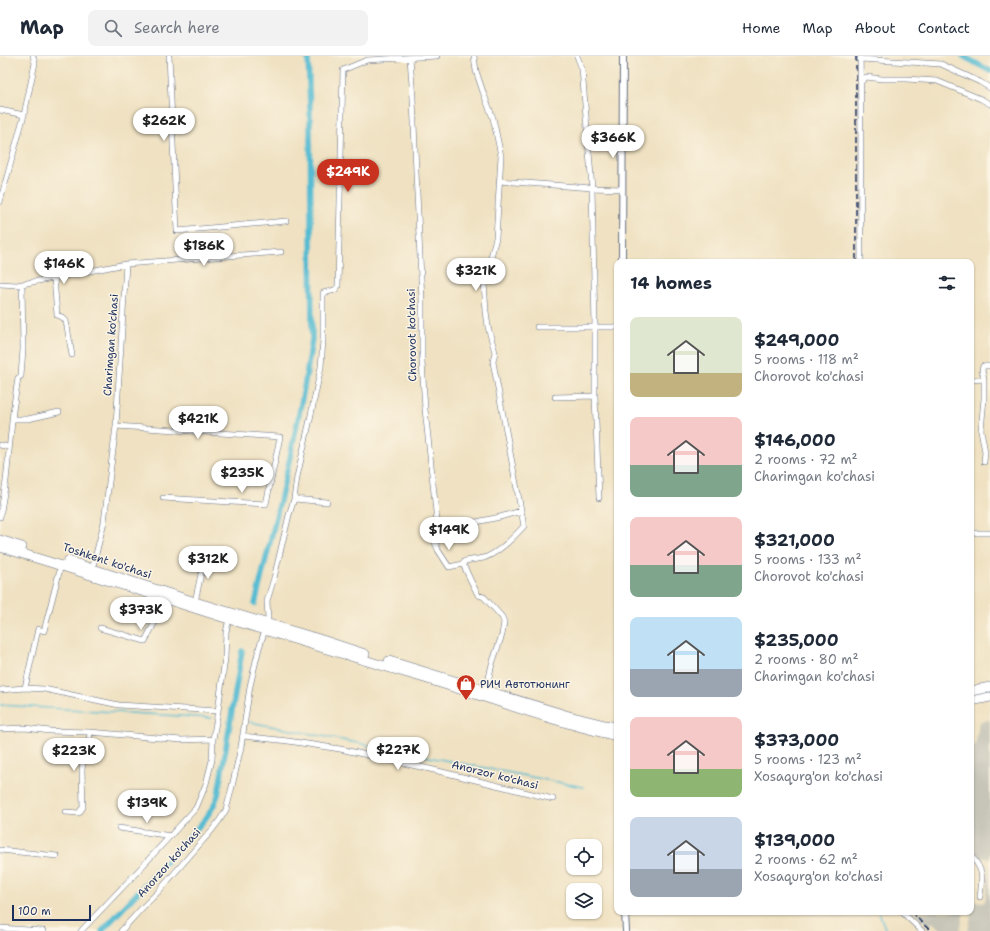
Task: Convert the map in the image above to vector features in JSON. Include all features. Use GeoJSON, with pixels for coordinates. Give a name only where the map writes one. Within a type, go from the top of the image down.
{"type":"FeatureCollection","features":[{"type":"Feature","properties":{"kind":"highway","name":"Toshkent ko'chasi"},"geometry":{"type":"LineString","coordinates":[[0,540],[167,600],[230,616]]}},
{"type":"Feature","properties":{"kind":"highway","name":"Toshkent ko'chasi"},"geometry":{"type":"LineString","coordinates":[[0,547],[195,602],[230,616]]}},
{"type":"Feature","properties":{"kind":"highway"},"geometry":{"type":"LineString","coordinates":[[230,616],[486,690],[569,716],[614,726]]}},
{"type":"Feature","properties":{"kind":"highway"},"geometry":{"type":"LineString","coordinates":[[266,626],[539,715],[614,735]]}},
{"type":"Feature","properties":{"kind":"highway"},"geometry":{"type":"LineString","coordinates":[[974,691],[989,692]]}},
{"type":"Feature","properties":{"kind":"highway"},"geometry":{"type":"LineString","coordinates":[[974,700],[989,692]]}},
{"type":"Feature","properties":{"kind":"street"},"geometry":{"type":"LineString","coordinates":[[0,202],[24,115],[35,63],[33,56]]}},
{"type":"Feature","properties":{"kind":"street"},"geometry":{"type":"LineString","coordinates":[[169,56],[177,231],[286,221]]}},
{"type":"Feature","properties":{"kind":"street"},"geometry":{"type":"LineString","coordinates":[[266,626],[268,618],[267,601],[294,500],[297,477],[321,367],[323,340],[323,293],[335,290],[338,286],[343,70],[367,60],[437,56]]}},
{"type":"Feature","properties":{"kind":"street"},"geometry":{"type":"LineString","coordinates":[[434,540],[438,550],[449,567],[489,555],[511,540],[524,526],[493,362],[495,352],[488,327],[484,283],[496,238],[501,156],[497,132],[476,71],[474,56]]}},
{"type":"Feature","properties":{"kind":"street"},"geometry":{"type":"LineString","coordinates":[[577,56],[582,69],[592,188],[595,396],[599,498]]}},
{"type":"Feature","properties":{"kind":"street"},"geometry":{"type":"LineString","coordinates":[[622,259],[624,56]]}},
{"type":"Feature","properties":{"kind":"street","name":"Chorovot ko'chasi"},"geometry":{"type":"LineString","coordinates":[[410,58],[422,300],[422,362],[425,409],[438,526],[443,529],[521,511]]}},
{"type":"Feature","properties":{"kind":"street"},"geometry":{"type":"LineString","coordinates":[[861,259],[860,58],[941,64],[990,88]]}},
{"type":"Feature","properties":{"kind":"street"},"geometry":{"type":"LineString","coordinates":[[861,82],[866,77],[938,81],[982,99],[990,104]]}},
{"type":"Feature","properties":{"kind":"street"},"geometry":{"type":"LineString","coordinates":[[0,110],[24,115]]}},
{"type":"Feature","properties":{"kind":"street"},"geometry":{"type":"LineString","coordinates":[[499,180],[622,189]]}},
{"type":"Feature","properties":{"kind":"street"},"geometry":{"type":"LineString","coordinates":[[0,284],[17,285],[126,264],[281,252]]}},
{"type":"Feature","properties":{"kind":"street","name":"Charimgan ko'chasi"},"geometry":{"type":"LineString","coordinates":[[91,572],[104,522],[116,426],[126,264]]}},
{"type":"Feature","properties":{"kind":"street"},"geometry":{"type":"LineString","coordinates":[[54,278],[57,315],[66,321],[72,355]]}},
{"type":"Feature","properties":{"kind":"street"},"geometry":{"type":"LineString","coordinates":[[0,517],[6,481],[12,419],[18,378],[22,376],[22,284]]}},
{"type":"Feature","properties":{"kind":"street"},"geometry":{"type":"LineString","coordinates":[[537,327],[614,327]]}},
{"type":"Feature","properties":{"kind":"street"},"geometry":{"type":"LineString","coordinates":[[984,462],[985,452],[981,430],[984,379],[982,370],[983,366],[990,366]]}},
{"type":"Feature","properties":{"kind":"street"},"geometry":{"type":"LineString","coordinates":[[974,380],[984,379]]}},
{"type":"Feature","properties":{"kind":"street"},"geometry":{"type":"LineString","coordinates":[[555,397],[595,396]]}},
{"type":"Feature","properties":{"kind":"street"},"geometry":{"type":"LineString","coordinates":[[12,419],[28,419],[59,412]]}},
{"type":"Feature","properties":{"kind":"street"},"geometry":{"type":"LineString","coordinates":[[116,426],[280,437],[266,504],[163,498]]}},
{"type":"Feature","properties":{"kind":"street"},"geometry":{"type":"LineString","coordinates":[[0,445],[10,447]]}},
{"type":"Feature","properties":{"kind":"street"},"geometry":{"type":"LineString","coordinates":[[294,500],[327,502]]}},
{"type":"Feature","properties":{"kind":"street"},"geometry":{"type":"LineString","coordinates":[[974,533],[990,533]]}},
{"type":"Feature","properties":{"kind":"street"},"geometry":{"type":"LineString","coordinates":[[195,602],[205,555]]}},
{"type":"Feature","properties":{"kind":"street"},"geometry":{"type":"LineString","coordinates":[[463,564],[478,595],[484,597],[502,617],[504,622],[502,635],[492,664],[486,690]]}},
{"type":"Feature","properties":{"kind":"street"},"geometry":{"type":"LineString","coordinates":[[25,688],[38,629],[44,631],[61,565]]}},
{"type":"Feature","properties":{"kind":"street"},"geometry":{"type":"LineString","coordinates":[[100,628],[145,640],[167,600]]}},
{"type":"Feature","properties":{"kind":"street"},"geometry":{"type":"LineString","coordinates":[[81,931],[196,808],[206,784],[212,760],[213,739],[225,658],[226,632],[230,616]]}},
{"type":"Feature","properties":{"kind":"street","name":"Anorzor ko'chasi"},"geometry":{"type":"LineString","coordinates":[[122,931],[219,822],[226,810],[243,736],[250,686],[258,648],[266,626]]}},
{"type":"Feature","properties":{"kind":"street"},"geometry":{"type":"LineString","coordinates":[[0,690],[25,688],[44,689],[119,705],[218,711]]}},
{"type":"Feature","properties":{"kind":"street"},"geometry":{"type":"LineString","coordinates":[[0,728],[90,732],[181,740],[213,739]]}},
{"type":"Feature","properties":{"kind":"street"},"geometry":{"type":"LineString","coordinates":[[65,812],[79,813],[83,807],[82,770],[90,732]]}},
{"type":"Feature","properties":{"kind":"street","name":"Anorzor ko'chasi"},"geometry":{"type":"LineString","coordinates":[[243,736],[340,749],[553,799]]}},
{"type":"Feature","properties":{"kind":"street"},"geometry":{"type":"LineString","coordinates":[[120,828],[171,836]]}},
{"type":"Feature","properties":{"kind":"street"},"geometry":{"type":"LineString","coordinates":[[0,850],[57,856]]}},
{"type":"Feature","properties":{"kind":"street"},"geometry":{"type":"LineString","coordinates":[[974,859],[978,863],[982,876],[980,897]]}},
{"type":"Feature","properties":{"kind":"street"},"geometry":{"type":"LineString","coordinates":[[625,915],[626,931]]}},
{"type":"Feature","properties":{"kind":"street"},"geometry":{"type":"LineString","coordinates":[[905,915],[922,931]]}},
{"type":"Feature","properties":{"kind":"street"},"geometry":{"type":"LineString","coordinates":[[0,928],[43,931]]}},
{"type":"Feature","properties":{"kind":"shaded area"},"geometry":{"type":"Polygon","coordinates":[[[990,720],[990,859],[974,856],[974,747],[979,722],[990,720]]]}},
{"type":"Feature","properties":{"kind":"shaded area"},"geometry":{"type":"Polygon","coordinates":[[[990,861],[990,931],[968,931],[971,915],[974,915],[974,901],[985,902],[990,861]]]}},
{"type":"Feature","properties":{"kind":"shaded area"},"geometry":{"type":"Polygon","coordinates":[[[917,915],[963,915],[960,931],[944,931],[932,922],[929,927],[917,915]]]}},
{"type":"Feature","properties":{"kind":"waterway"},"geometry":{"type":"LineString","coordinates":[[255,604],[294,439],[312,339],[310,111],[308,56]]}},
{"type":"Feature","properties":{"kind":"waterway"},"geometry":{"type":"LineString","coordinates":[[963,56],[990,71]]}},
{"type":"Feature","properties":{"kind":"waterway"},"geometry":{"type":"LineString","coordinates":[[102,931],[202,823],[213,808],[218,795],[242,651]]}},
{"type":"Feature","properties":{"kind":"waterway"},"geometry":{"type":"LineString","coordinates":[[0,705],[212,718]]}},
{"type":"Feature","properties":{"kind":"waterway"},"geometry":{"type":"LineString","coordinates":[[250,722],[583,787]]}},
{"type":"Feature","properties":{"kind":"waterway"},"geometry":{"type":"LineString","coordinates":[[880,915],[886,931]]}},
{"type":"Feature","properties":{"kind":"railway"},"geometry":{"type":"LineString","coordinates":[[856,56],[856,259]]}},
{"type":"Feature","properties":{"kind":"railway"},"geometry":{"type":"LineString","coordinates":[[915,915],[931,931]]}},
{"type":"Feature","properties":{"kind":"place","name":"РИЧ Автотюнинг"},"geometry":{"type":"Point","coordinates":[466,701]}}]}
